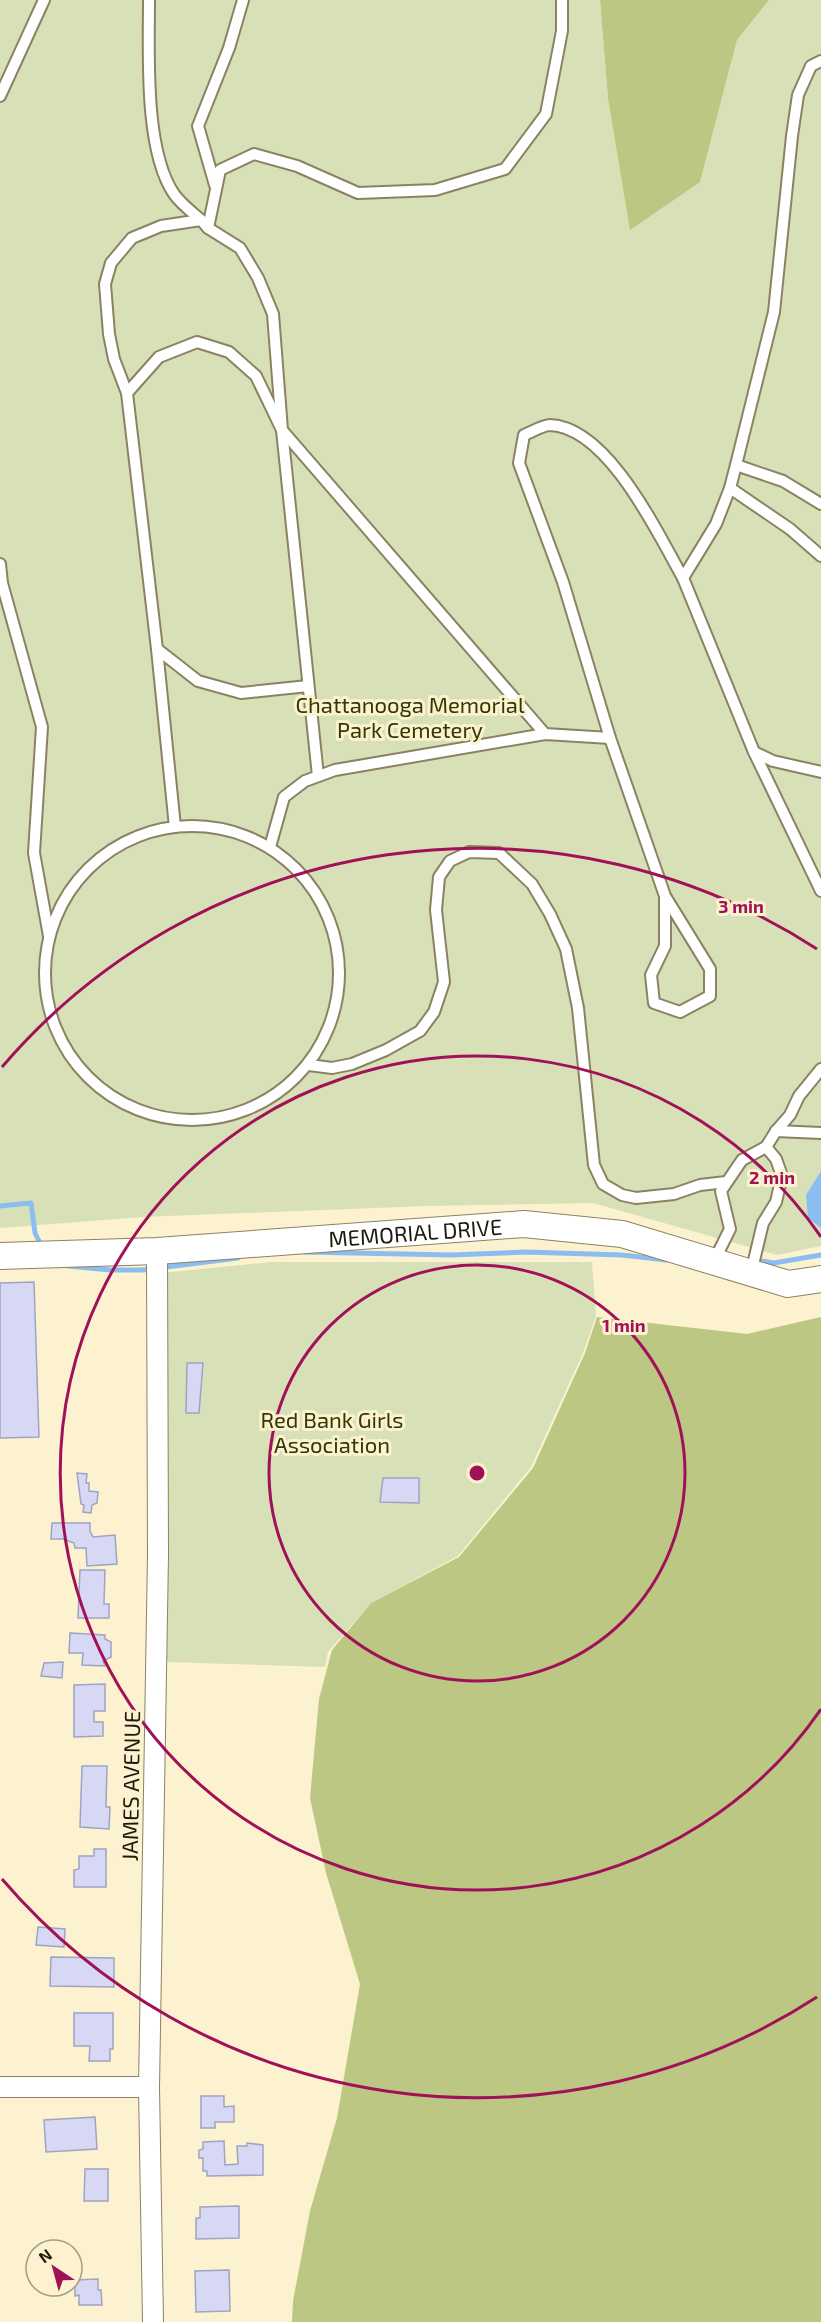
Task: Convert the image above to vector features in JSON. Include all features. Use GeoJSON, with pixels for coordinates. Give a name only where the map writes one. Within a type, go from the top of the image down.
{"type":"FeatureCollection","features":[{"type":"Feature","properties":{"kind":"street","name":"MEMORIAL DRIVE"},"geometry":{"type":"LineString","coordinates":[[0,1256],[157,1251],[524,1224],[622,1234],[788,1284],[821,1279]]}},
{"type":"Feature","properties":{"kind":"street","name":"JAMES AVENUE"},"geometry":{"type":"LineString","coordinates":[[153,2322],[149,2087],[158,1556],[157,1251]]}},
{"type":"Feature","properties":{"kind":"street"},"geometry":{"type":"LineString","coordinates":[[0,2087],[149,2087]]}},
{"type":"Feature","properties":{"kind":"lane"},"geometry":{"type":"LineString","coordinates":[[0,96],[44,0]]}},
{"type":"Feature","properties":{"kind":"lane"},"geometry":{"type":"LineString","coordinates":[[149,0],[150,100],[160,165],[174,195],[204,224],[240,248],[258,278],[273,314],[282,430],[318,776]]}},
{"type":"Feature","properties":{"kind":"lane"},"geometry":{"type":"LineString","coordinates":[[216,189],[198,126],[229,48],[243,0]]}},
{"type":"Feature","properties":{"kind":"lane"},"geometry":{"type":"LineString","coordinates":[[204,224],[220,170],[254,154],[297,166],[358,193],[435,190],[505,169],[546,114],[562,31],[562,0]]}},
{"type":"Feature","properties":{"kind":"lane"},"geometry":{"type":"LineString","coordinates":[[683,578],[716,524],[730,488],[774,312],[798,94],[811,66],[821,62]]}},
{"type":"Feature","properties":{"kind":"lane"},"geometry":{"type":"LineString","coordinates":[[176,827],[127,393],[114,360],[105,284],[111,263],[132,238],[161,226],[204,224]]}},
{"type":"Feature","properties":{"kind":"lane"},"geometry":{"type":"LineString","coordinates":[[127,393],[159,357],[197,342],[229,352],[256,376],[282,430],[545,734]]}},
{"type":"Feature","properties":{"kind":"lane"},"geometry":{"type":"LineString","coordinates":[[665,896],[665,946],[651,975],[654,1003],[680,1012],[710,996],[710,969],[665,896],[610,738],[563,582],[519,464],[524,435],[549,425],[576,432],[629,483],[683,578],[754,752],[821,891]]}},
{"type":"Feature","properties":{"kind":"lane"},"geometry":{"type":"LineString","coordinates":[[736,465],[783,481],[821,504]]}},
{"type":"Feature","properties":{"kind":"lane"},"geometry":{"type":"LineString","coordinates":[[730,488],[790,529],[821,556]]}},
{"type":"Feature","properties":{"kind":"lane"},"geometry":{"type":"LineString","coordinates":[[0,564],[2,584],[42,727],[34,853],[49,936],[45,993],[64,1047],[101,1090],[152,1116],[209,1120],[263,1103],[309,1065],[332,1022],[340,973],[332,924],[308,880],[270,847],[221,828],[176,827],[128,840],[92,864],[65,897],[49,936]]}},
{"type":"Feature","properties":{"kind":"lane"},"geometry":{"type":"LineString","coordinates":[[157,649],[198,681],[241,693],[308,686]]}},
{"type":"Feature","properties":{"kind":"lane"},"geometry":{"type":"LineString","coordinates":[[270,847],[284,798],[305,781],[335,770],[545,734],[610,738]]}},
{"type":"Feature","properties":{"kind":"lane"},"geometry":{"type":"LineString","coordinates":[[754,752],[773,761],[821,772]]}},
{"type":"Feature","properties":{"kind":"lane"},"geometry":{"type":"LineString","coordinates":[[309,1065],[332,1068],[352,1064],[386,1050],[420,1031],[434,1012],[444,982],[436,910],[439,877],[450,861],[469,852],[498,853],[532,884],[550,914],[566,949],[578,1008],[594,1165],[603,1184],[622,1195],[636,1198],[674,1194],[700,1185],[726,1182]]}},
{"type":"Feature","properties":{"kind":"lane"},"geometry":{"type":"LineString","coordinates":[[714,1261],[730,1228],[721,1191],[726,1182],[742,1160],[766,1147],[790,1114],[799,1096],[821,1069]]}},
{"type":"Feature","properties":{"kind":"lane"},"geometry":{"type":"LineString","coordinates":[[776,1131],[821,1133]]}},
{"type":"Feature","properties":{"kind":"lane"},"geometry":{"type":"LineString","coordinates":[[751,1273],[763,1223],[776,1202],[782,1176],[776,1159],[766,1147]]}},
{"type":"Feature","properties":{"kind":"green space","name":"Chattanooga Memorial Park Cemetery"},"geometry":{"type":"Polygon","coordinates":[[[0,0],[600,0],[608,98],[700,182],[737,40],[769,0],[821,0],[821,1246],[777,1255],[593,1203],[425,1206],[142,1217],[0,1228],[0,0]]]}},
{"type":"Feature","properties":{"kind":"green space"},"geometry":{"type":"Polygon","coordinates":[[[600,0],[769,0],[737,40],[700,182],[630,230],[608,98],[600,0]]]}},
{"type":"Feature","properties":{"kind":"green space","name":"Red Bank Girls Association"},"geometry":{"type":"Polygon","coordinates":[[[271,1262],[592,1262],[596,1316],[583,1353],[531,1467],[458,1556],[371,1603],[328,1652],[325,1667],[168,1662],[162,1652],[162,1273],[271,1262]]]}},
{"type":"Feature","properties":{"kind":"green space"},"geometry":{"type":"Polygon","coordinates":[[[597,1317],[747,1334],[821,1317],[821,2322],[292,2322],[293,2301],[310,2211],[337,2118],[360,1984],[326,1873],[310,1798],[319,1699],[332,1650],[371,1603],[459,1557],[533,1468],[585,1353],[597,1317]]]}},
{"type":"Feature","properties":{"kind":"water"},"geometry":{"type":"Polygon","coordinates":[[[821,1171],[821,1228],[808,1218],[806,1195],[821,1171]]]}},
{"type":"Feature","properties":{"kind":"building"},"geometry":{"type":"Polygon","coordinates":[[[34,1282],[39,1437],[0,1438],[0,1283],[34,1282]]]}},
{"type":"Feature","properties":{"kind":"building"},"geometry":{"type":"Polygon","coordinates":[[[187,1363],[203,1363],[199,1413],[186,1413],[187,1363]]]}},
{"type":"Feature","properties":{"kind":"building"},"geometry":{"type":"Polygon","coordinates":[[[77,1473],[87,1474],[86,1483],[89,1483],[89,1491],[98,1492],[97,1503],[92,1505],[91,1513],[83,1512],[84,1505],[81,1504],[77,1473]]]}},
{"type":"Feature","properties":{"kind":"building"},"geometry":{"type":"Polygon","coordinates":[[[383,1478],[419,1478],[419,1503],[380,1502],[383,1478]]]}},
{"type":"Feature","properties":{"kind":"building"},"geometry":{"type":"Polygon","coordinates":[[[52,1523],[90,1523],[93,1537],[115,1535],[117,1564],[87,1566],[86,1548],[75,1548],[74,1543],[63,1539],[51,1539],[52,1523]]]}},
{"type":"Feature","properties":{"kind":"building"},"geometry":{"type":"Polygon","coordinates":[[[80,1570],[105,1570],[104,1604],[109,1604],[109,1618],[78,1618],[80,1570]]]}},
{"type":"Feature","properties":{"kind":"building"},"geometry":{"type":"Polygon","coordinates":[[[70,1633],[105,1635],[105,1639],[111,1642],[111,1657],[103,1661],[105,1666],[82,1665],[83,1653],[69,1653],[70,1633]]]}},
{"type":"Feature","properties":{"kind":"building"},"geometry":{"type":"Polygon","coordinates":[[[63,1662],[62,1678],[41,1676],[44,1663],[63,1662]]]}},
{"type":"Feature","properties":{"kind":"building"},"geometry":{"type":"Polygon","coordinates":[[[105,1684],[105,1711],[94,1711],[94,1722],[103,1722],[103,1736],[74,1737],[74,1685],[105,1684]]]}},
{"type":"Feature","properties":{"kind":"building"},"geometry":{"type":"Polygon","coordinates":[[[82,1766],[107,1766],[106,1807],[110,1807],[109,1829],[80,1827],[82,1766]]]}},
{"type":"Feature","properties":{"kind":"building"},"geometry":{"type":"Polygon","coordinates":[[[94,1849],[106,1849],[106,1887],[74,1887],[74,1870],[79,1869],[79,1856],[94,1856],[94,1849]]]}},
{"type":"Feature","properties":{"kind":"building"},"geometry":{"type":"Polygon","coordinates":[[[38,1927],[65,1929],[64,1947],[36,1945],[38,1927]]]}},
{"type":"Feature","properties":{"kind":"building"},"geometry":{"type":"Polygon","coordinates":[[[51,1957],[114,1958],[114,1987],[50,1986],[51,1957]]]}},
{"type":"Feature","properties":{"kind":"building"},"geometry":{"type":"Polygon","coordinates":[[[74,2013],[113,2013],[113,2049],[110,2049],[110,2061],[89,2061],[90,2046],[74,2046],[74,2013]]]}},
{"type":"Feature","properties":{"kind":"building"},"geometry":{"type":"Polygon","coordinates":[[[201,2096],[224,2096],[224,2107],[234,2106],[234,2122],[215,2122],[215,2128],[201,2128],[201,2096]]]}},
{"type":"Feature","properties":{"kind":"building"},"geometry":{"type":"Polygon","coordinates":[[[95,2117],[97,2149],[46,2152],[44,2120],[95,2117]]]}},
{"type":"Feature","properties":{"kind":"building"},"geometry":{"type":"Polygon","coordinates":[[[224,2141],[225,2165],[238,2164],[237,2146],[247,2146],[247,2143],[263,2145],[263,2175],[207,2176],[207,2171],[203,2171],[203,2158],[199,2158],[199,2150],[203,2149],[203,2142],[224,2141]]]}},
{"type":"Feature","properties":{"kind":"building"},"geometry":{"type":"Polygon","coordinates":[[[85,2169],[108,2169],[108,2201],[84,2201],[85,2169]]]}},
{"type":"Feature","properties":{"kind":"building"},"geometry":{"type":"Polygon","coordinates":[[[239,2206],[239,2238],[196,2239],[196,2218],[200,2218],[200,2207],[239,2206]]]}},
{"type":"Feature","properties":{"kind":"building"},"geometry":{"type":"Polygon","coordinates":[[[229,2270],[230,2311],[196,2312],[195,2271],[229,2270]]]}},
{"type":"Feature","properties":{"kind":"building"},"geometry":{"type":"Polygon","coordinates":[[[98,2279],[102,2305],[79,2305],[79,2298],[84,2298],[84,2280],[98,2279]]]}},
{"type":"Feature","properties":{"kind":"waterway"},"geometry":{"type":"LineString","coordinates":[[0,1206],[31,1203],[35,1233],[42,1247]]}},
{"type":"Feature","properties":{"kind":"waterway"},"geometry":{"type":"LineString","coordinates":[[304,1252],[451,1255],[526,1252],[622,1255],[666,1260]]}},
{"type":"Feature","properties":{"kind":"waterway"},"geometry":{"type":"LineString","coordinates":[[755,1260],[774,1263],[821,1255]]}},
{"type":"Feature","properties":{"kind":"waterway"},"geometry":{"type":"LineString","coordinates":[[68,1266],[143,1270],[238,1258]]}}]}
